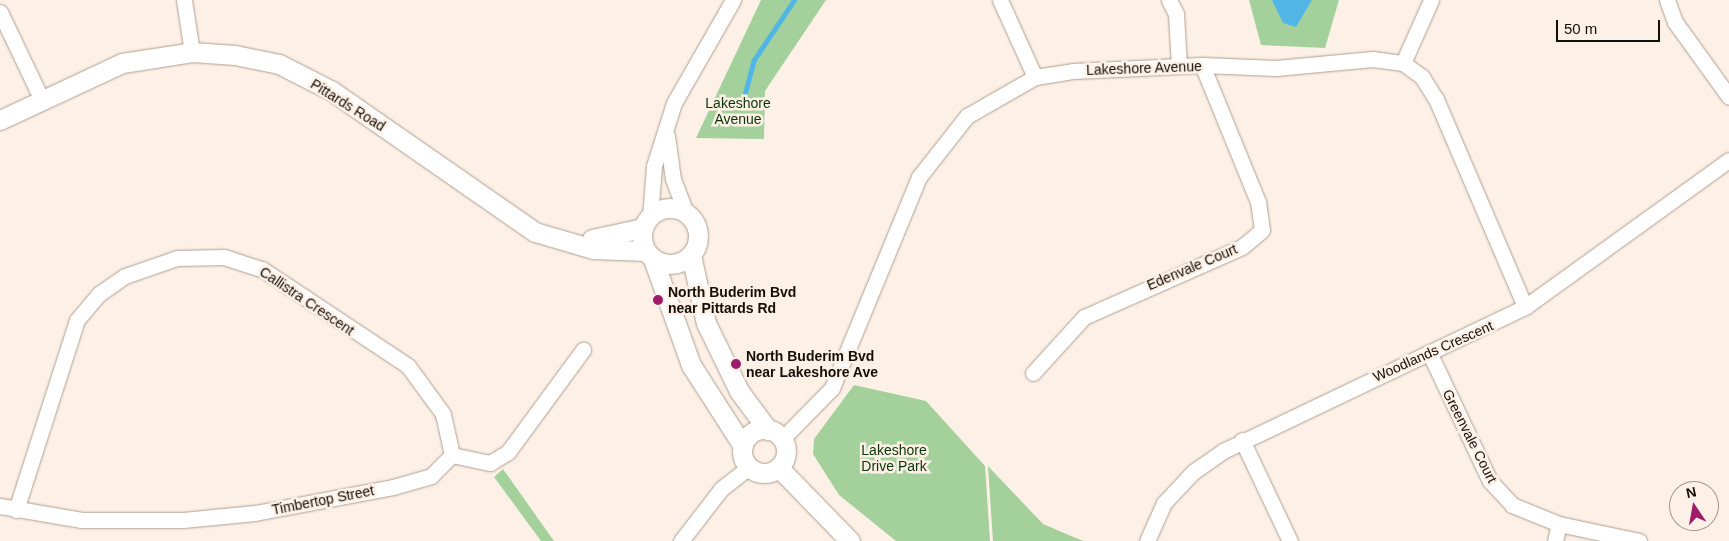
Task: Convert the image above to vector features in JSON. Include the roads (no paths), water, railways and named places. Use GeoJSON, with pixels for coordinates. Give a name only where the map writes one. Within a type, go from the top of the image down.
{"type":"FeatureCollection","features":[{"type":"Feature","properties":{"kind":"street"},"geometry":{"type":"LineString","coordinates":[[184,0],[192,52]]}},
{"type":"Feature","properties":{"kind":"street"},"geometry":{"type":"LineString","coordinates":[[666,132],[673,179],[686,213],[698,232],[691,255],[706,323],[739,391],[775,434],[786,457],[778,468],[760,473],[749,467],[743,446],[691,365],[650,255],[646,222],[654,166],[674,103],[733,0]]}},
{"type":"Feature","properties":{"kind":"street"},"geometry":{"type":"LineString","coordinates":[[1000,0],[1035,77]]}},
{"type":"Feature","properties":{"kind":"street"},"geometry":{"type":"LineString","coordinates":[[1169,0],[1176,14],[1180,66]]}},
{"type":"Feature","properties":{"kind":"street"},"geometry":{"type":"LineString","coordinates":[[1403,63],[1431,0]]}},
{"type":"Feature","properties":{"kind":"street"},"geometry":{"type":"LineString","coordinates":[[1667,0],[1675,22],[1729,97]]}},
{"type":"Feature","properties":{"kind":"street"},"geometry":{"type":"LineString","coordinates":[[0,12],[42,100]]}},
{"type":"Feature","properties":{"kind":"street","name":"Pittards Road"},"geometry":{"type":"LineString","coordinates":[[0,120],[122,63],[192,52],[278,64],[332,91],[535,232],[593,249],[650,255]]}},
{"type":"Feature","properties":{"kind":"street","name":"Lakeshore Avenue"},"geometry":{"type":"LineString","coordinates":[[775,434],[832,388],[919,177],[967,116],[1035,77],[1202,65],[1276,68],[1373,59],[1403,63],[1422,77],[1436,99],[1525,307]]}},
{"type":"Feature","properties":{"kind":"street","name":"Edenvale Court"},"geometry":{"type":"LineString","coordinates":[[1033,373],[1084,317],[1242,247],[1262,230],[1258,202],[1202,65]]}},
{"type":"Feature","properties":{"kind":"street","name":"Woodlands Crescent"},"geometry":{"type":"LineString","coordinates":[[1147,541],[1164,503],[1187,478],[1242,440],[1525,307],[1729,160]]}},
{"type":"Feature","properties":{"kind":"street"},"geometry":{"type":"LineString","coordinates":[[646,222],[667,208],[686,213]]}},
{"type":"Feature","properties":{"kind":"street","name":"Pittards Road"},"geometry":{"type":"LineString","coordinates":[[561,241],[613,237],[646,222]]}},
{"type":"Feature","properties":{"kind":"street"},"geometry":{"type":"LineString","coordinates":[[650,255],[677,263],[691,255]]}},
{"type":"Feature","properties":{"kind":"street","name":"Callistra Crescent"},"geometry":{"type":"LineString","coordinates":[[16,510],[77,320],[99,294],[125,276],[177,258],[224,257],[262,269],[408,366],[443,414],[452,455]]}},
{"type":"Feature","properties":{"kind":"street"},"geometry":{"type":"LineString","coordinates":[[452,455],[490,463],[508,452],[583,350]]}},
{"type":"Feature","properties":{"kind":"street","name":"Greenvale Court"},"geometry":{"type":"LineString","coordinates":[[1429,352],[1490,481],[1512,505],[1559,524],[1639,541]]}},
{"type":"Feature","properties":{"kind":"street"},"geometry":{"type":"LineString","coordinates":[[743,446],[755,432],[775,434]]}},
{"type":"Feature","properties":{"kind":"street"},"geometry":{"type":"LineString","coordinates":[[1242,440],[1290,541]]}},
{"type":"Feature","properties":{"kind":"street","name":"Timbertop Street"},"geometry":{"type":"LineString","coordinates":[[0,506],[82,520],[183,520],[255,513],[431,476],[452,455]]}},
{"type":"Feature","properties":{"kind":"street"},"geometry":{"type":"LineString","coordinates":[[681,541],[721,489],[749,467]]}},
{"type":"Feature","properties":{"kind":"street"},"geometry":{"type":"LineString","coordinates":[[778,468],[850,541]]}},
{"type":"Feature","properties":{"kind":"street"},"geometry":{"type":"LineString","coordinates":[[1555,541],[1559,524]]}},
{"type":"Feature","properties":{"kind":"water"},"geometry":{"type":"Polygon","coordinates":[[[1272,0],[1312,0],[1296,27],[1283,23],[1272,0]]]}},
{"type":"Feature","properties":{"kind":"waterway"},"geometry":{"type":"LineString","coordinates":[[745,93],[754,60],[794,0]]}},
{"type":"Feature","properties":{"kind":"place","name":"North Buderim Bvd near Pittards Rd"},"geometry":{"type":"Point","coordinates":[658,300]}},
{"type":"Feature","properties":{"kind":"place","name":"North Buderim Bvd near Lakeshore Ave"},"geometry":{"type":"Point","coordinates":[736,364]}},
{"type":"Feature","properties":{"kind":"park label","name":"Lakeshore Drive Park"},"geometry":{"type":"Point","coordinates":[894,458]}}]}
